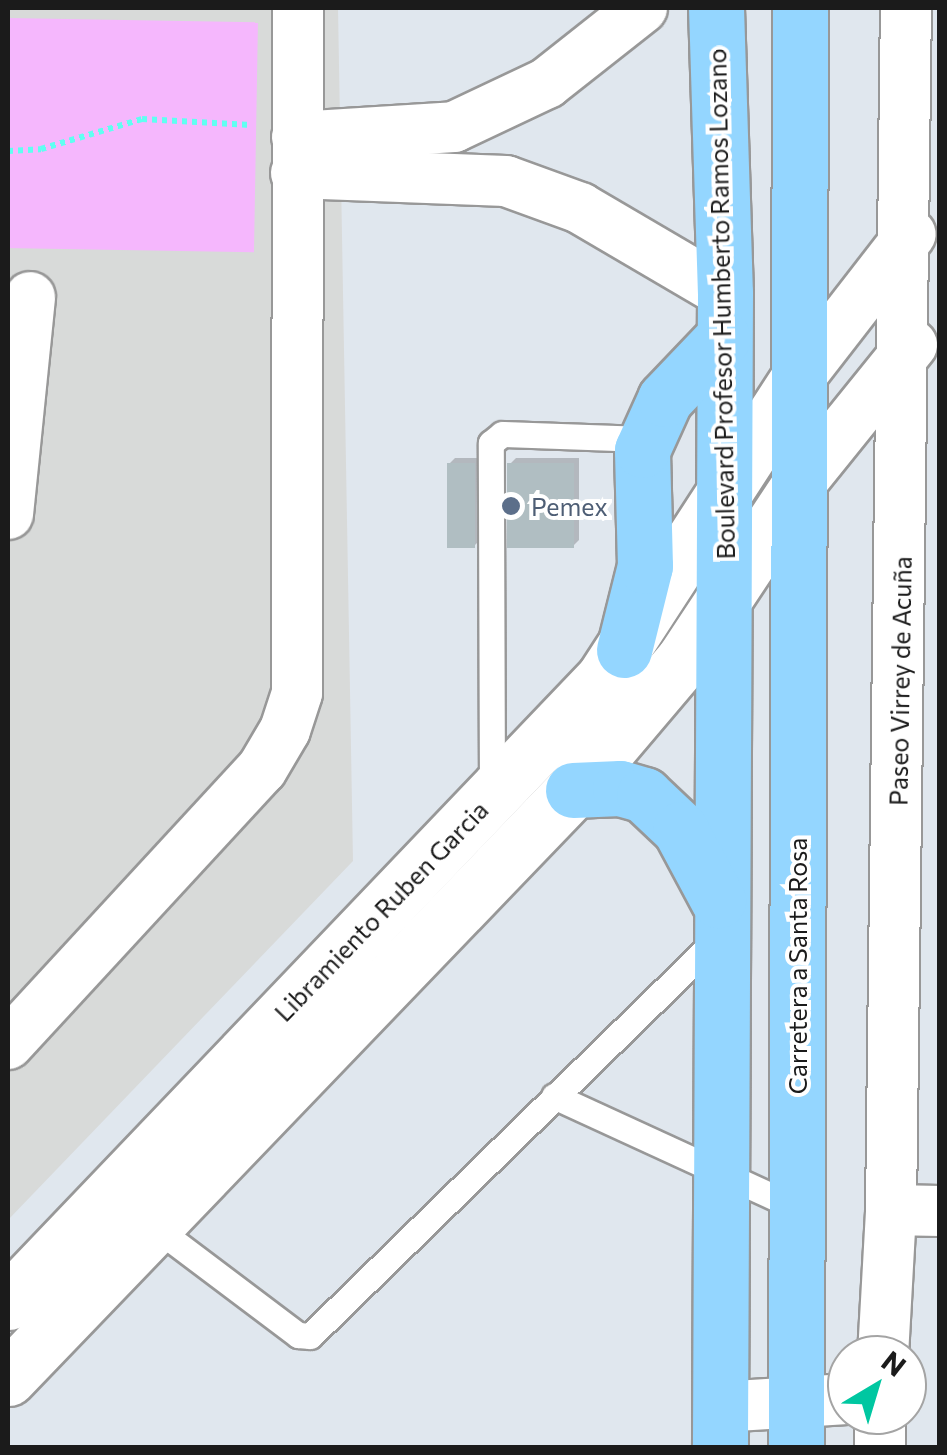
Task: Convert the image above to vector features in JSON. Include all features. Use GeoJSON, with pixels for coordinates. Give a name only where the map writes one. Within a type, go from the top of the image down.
{"type":"FeatureCollection","features":[{"type":"Feature","properties":{"kind":"main road","name":"Boulevard Profesor Humberto Ramos Lozano"},"geometry":{"type":"LineString","coordinates":[[716,8],[724,315],[724,600]]}},
{"type":"Feature","properties":{"kind":"main road"},"geometry":{"type":"LineString","coordinates":[[798,485],[800,8]]}},
{"type":"Feature","properties":{"kind":"main road"},"geometry":{"type":"LineString","coordinates":[[624,650],[645,566],[640,477],[646,439],[665,399],[724,315]]}},
{"type":"Feature","properties":{"kind":"main road","name":"Carretera a Santa Rosa"},"geometry":{"type":"LineString","coordinates":[[798,485],[797,1208],[813,1416]]}},
{"type":"Feature","properties":{"kind":"main road"},"geometry":{"type":"LineString","coordinates":[[720,1427],[719,920],[724,600]]}},
{"type":"Feature","properties":{"kind":"main road"},"geometry":{"type":"LineString","coordinates":[[573,790],[620,788],[644,795],[680,829],[719,920]]}},
{"type":"Feature","properties":{"kind":"street"},"geometry":{"type":"LineString","coordinates":[[8,1044],[262,769],[285,730],[297,693],[298,8]]}},
{"type":"Feature","properties":{"kind":"street"},"geometry":{"type":"LineString","coordinates":[[296,147],[454,128],[547,83],[642,8]]}},
{"type":"Feature","properties":{"kind":"street","name":"Paseo Virrey de Acuña"},"geometry":{"type":"LineString","coordinates":[[887,1335],[915,1210],[905,354],[906,8]]}},
{"type":"Feature","properties":{"kind":"street"},"geometry":{"type":"LineString","coordinates":[[296,147],[506,181],[580,208],[724,315]]}},
{"type":"Feature","properties":{"kind":"street"},"geometry":{"type":"LineString","coordinates":[[796,382],[940,200]]}},
{"type":"Feature","properties":{"kind":"street"},"geometry":{"type":"LineString","coordinates":[[8,514],[30,297]]}},
{"type":"Feature","properties":{"kind":"street"},"geometry":{"type":"LineString","coordinates":[[8,1378],[573,790],[684,659],[798,485],[940,314]]}},
{"type":"Feature","properties":{"kind":"street","name":"Libramiento Ruben Garcia"},"geometry":{"type":"LineString","coordinates":[[8,1302],[492,795],[624,650],[796,382]]}},
{"type":"Feature","properties":{"kind":"street"},"geometry":{"type":"LineString","coordinates":[[720,1427],[813,1416]]}},
{"type":"Feature","properties":{"kind":"lane"},"geometry":{"type":"LineString","coordinates":[[492,795],[488,450],[502,434],[646,439]]}},
{"type":"Feature","properties":{"kind":"lane"},"geometry":{"type":"LineString","coordinates":[[152,1225],[306,1338],[554,1096],[719,920]]}},
{"type":"Feature","properties":{"kind":"lane"},"geometry":{"type":"LineString","coordinates":[[554,1096],[797,1208]]}},
{"type":"Feature","properties":{"kind":"path"},"geometry":{"type":"LineString","coordinates":[[8,151],[41,149],[142,119],[296,147]]}},
{"type":"Feature","properties":{"kind":"shaded area"},"geometry":{"type":"Polygon","coordinates":[[[8,8],[338,8],[353,861],[8,1220],[8,8]]]}},
{"type":"Feature","properties":{"kind":"shaded area"},"geometry":{"type":"Polygon","coordinates":[[[8,18],[258,22],[254,252],[8,248],[8,18]]]}},
{"type":"Feature","properties":{"kind":"building"},"geometry":{"type":"Polygon","coordinates":[[[447,463],[475,463],[475,548],[447,548],[447,463]]]}},
{"type":"Feature","properties":{"kind":"building"},"geometry":{"type":"Polygon","coordinates":[[[507,463],[574,463],[574,548],[507,548],[507,463]]]}},
{"type":"Feature","properties":{"kind":"place","name":"Pemex"},"geometry":{"type":"Point","coordinates":[511,506]}}]}
